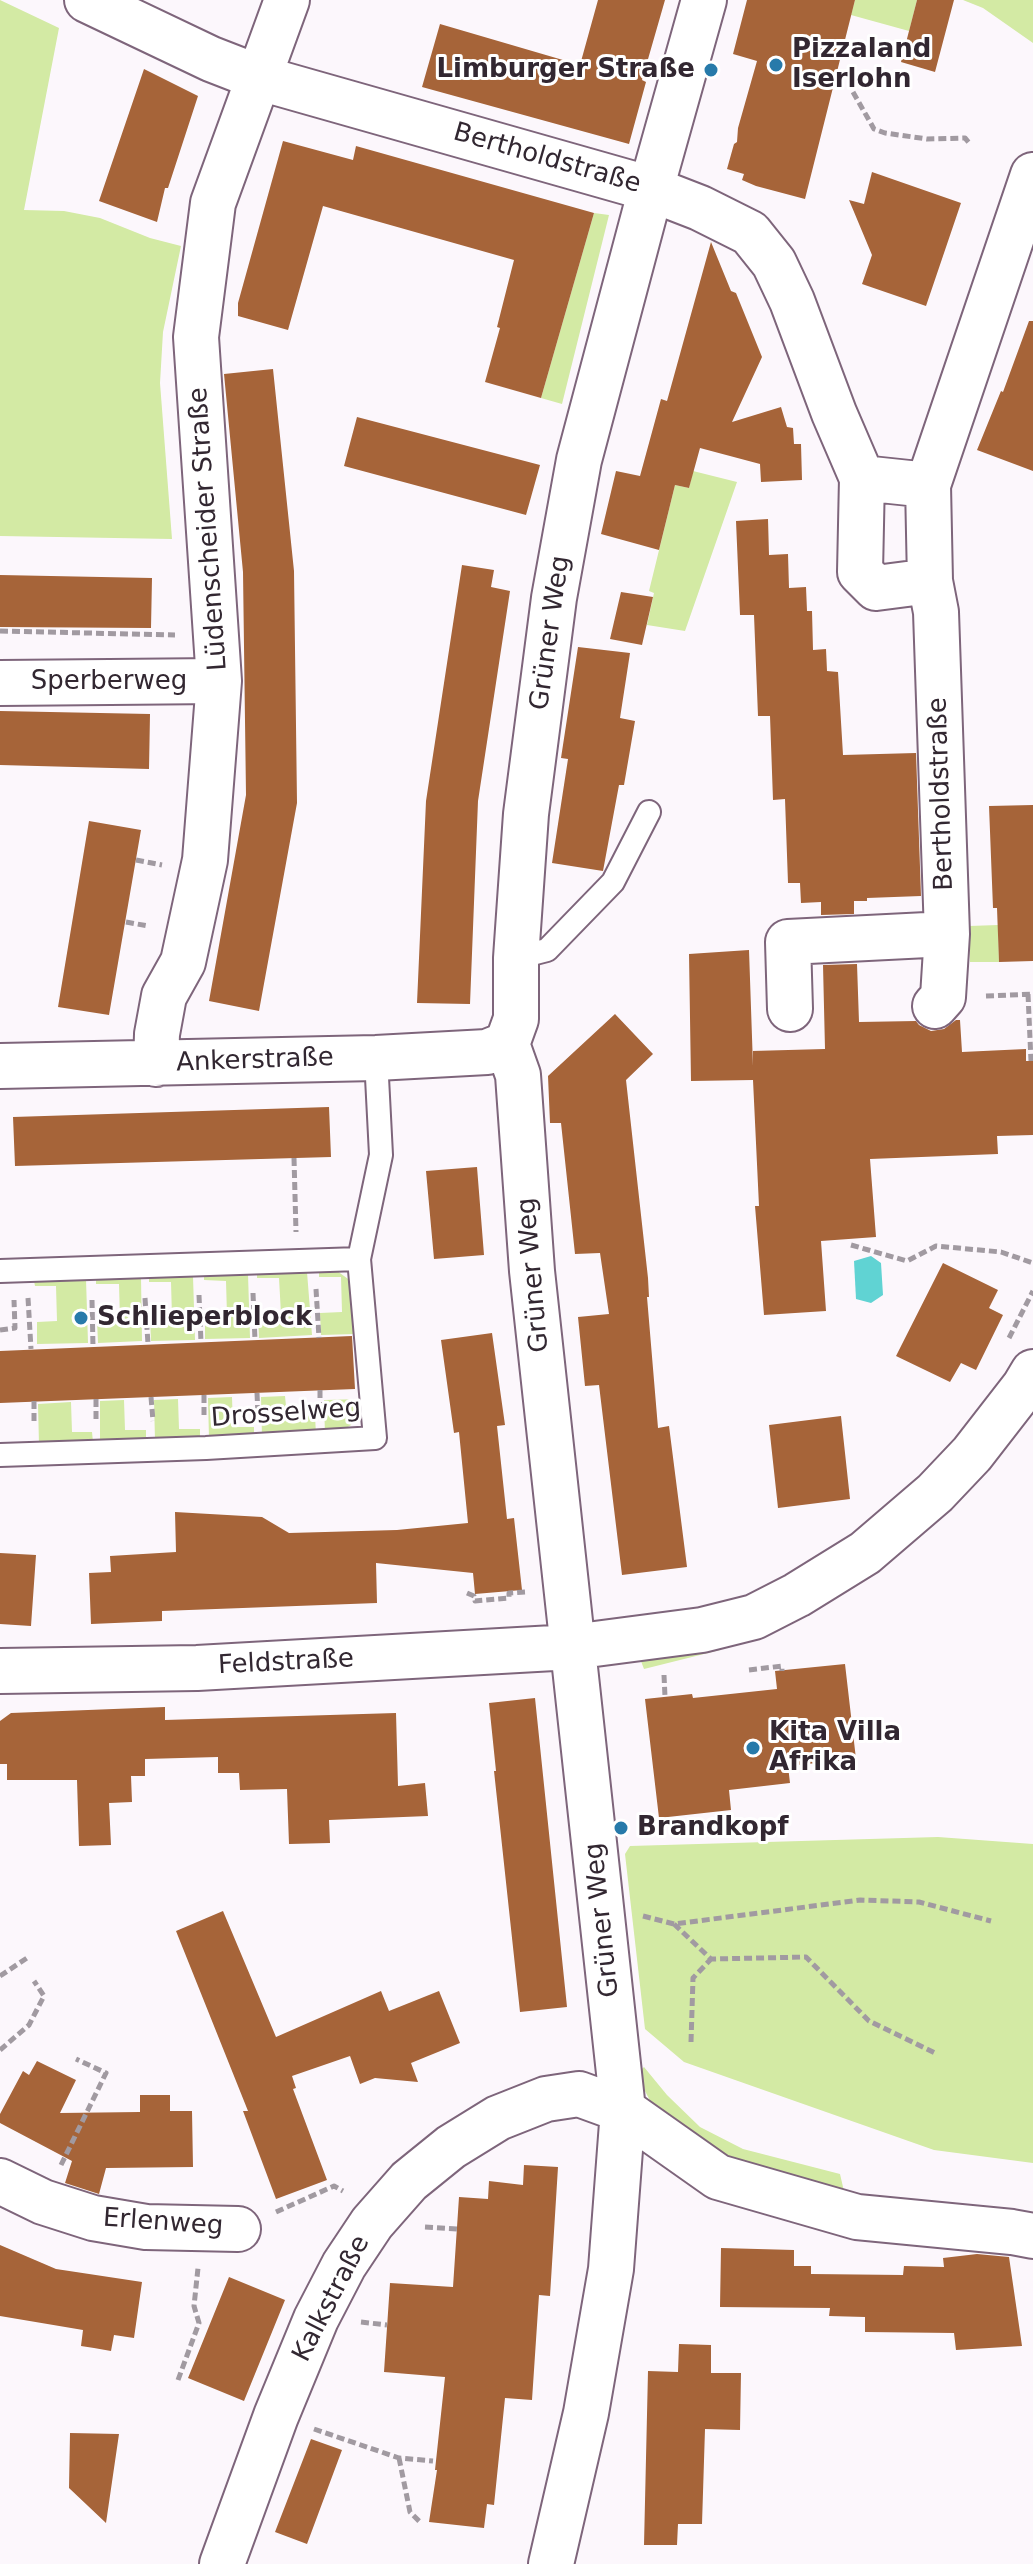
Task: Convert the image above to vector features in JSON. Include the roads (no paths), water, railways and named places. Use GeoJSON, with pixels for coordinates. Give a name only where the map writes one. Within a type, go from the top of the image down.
{"type":"FeatureCollection","features":[{"type":"Feature","properties":{"kind":"street","name":"Bertholdstraße"},"geometry":{"type":"LineString","coordinates":[[87,0],[211,59],[260,78],[651,189],[700,208],[750,233],[774,263],[792,301],[862,478],[860,572],[876,588],[930,581]]}},
{"type":"Feature","properties":{"kind":"street","name":"Lüdenscheider Straße"},"geometry":{"type":"LineString","coordinates":[[156,1064],[157,1034],[164,996],[183,962],[205,860],[219,681],[196,337],[213,203],[287,0]]}},
{"type":"Feature","properties":{"kind":"street","name":"Grüner Weg"},"geometry":{"type":"LineString","coordinates":[[551,2564],[586,2413],[611,2269],[623,2110],[532,1271],[518,1075],[507,1044],[516,1019],[516,958],[526,814],[554,598],[579,460],[704,0]]}},
{"type":"Feature","properties":{"kind":"street"},"geometry":{"type":"LineString","coordinates":[[862,478],[928,485],[1033,175]]}},
{"type":"Feature","properties":{"kind":"street","name":"Bertholdstraße"},"geometry":{"type":"LineString","coordinates":[[928,485],[930,581],[936,612],[947,934],[943,997],[935,1006]]}},
{"type":"Feature","properties":{"kind":"street","name":"Sperberweg"},"geometry":{"type":"LineString","coordinates":[[0,683],[219,681]]}},
{"type":"Feature","properties":{"kind":"street"},"geometry":{"type":"LineString","coordinates":[[790,1009],[788,942],[947,934]]}},
{"type":"Feature","properties":{"kind":"street","name":"Ankerstraße"},"geometry":{"type":"LineString","coordinates":[[0,1066],[376,1058],[487,1052],[507,1044]]}},
{"type":"Feature","properties":{"kind":"street","name":"Feldstraße"},"geometry":{"type":"LineString","coordinates":[[0,1671],[197,1668],[572,1647],[702,1630],[754,1617],[797,1595],[865,1553],[935,1493],[972,1454],[1024,1387],[1020,1358]]}},
{"type":"Feature","properties":{"kind":"street","name":"Kalkstraße"},"geometry":{"type":"LineString","coordinates":[[222,2564],[276,2416],[316,2319],[344,2265],[382,2211],[409,2181],[451,2147],[498,2118],[546,2099],[579,2094],[623,2110],[718,2177],[857,2217],[1033,2236]]}},
{"type":"Feature","properties":{"kind":"street","name":"Erlenweg"},"geometry":{"type":"LineString","coordinates":[[0,2181],[43,2202],[93,2218],[133,2225],[220,2228]]}},
{"type":"Feature","properties":{"kind":"lane"},"geometry":{"type":"LineString","coordinates":[[516,958],[547,950],[613,882],[649,812]]}},
{"type":"Feature","properties":{"kind":"lane"},"geometry":{"type":"LineString","coordinates":[[0,1271],[359,1259],[381,1155],[376,1058]]}},
{"type":"Feature","properties":{"kind":"lane","name":"Drosselweg"},"geometry":{"type":"LineString","coordinates":[[0,1455],[375,1438],[359,1259]]}},
{"type":"Feature","properties":{"kind":"water"},"geometry":{"type":"Polygon","coordinates":[[[871,1256],[881,1263],[883,1295],[871,1303],[856,1299],[854,1261],[871,1256]]]}},
{"type":"Feature","properties":{"kind":"place","name":"Pizzaland Iserlohn"},"geometry":{"type":"Point","coordinates":[776,65]}},
{"type":"Feature","properties":{"kind":"place","name":"Limburger Straße"},"geometry":{"type":"Point","coordinates":[711,70]}},
{"type":"Feature","properties":{"kind":"place","name":"Schlieperblock"},"geometry":{"type":"Point","coordinates":[81,1318]}},
{"type":"Feature","properties":{"kind":"place","name":"Kita Villa Afrika"},"geometry":{"type":"Point","coordinates":[753,1748]}},
{"type":"Feature","properties":{"kind":"place","name":"Brandkopf"},"geometry":{"type":"Point","coordinates":[621,1828]}}]}
